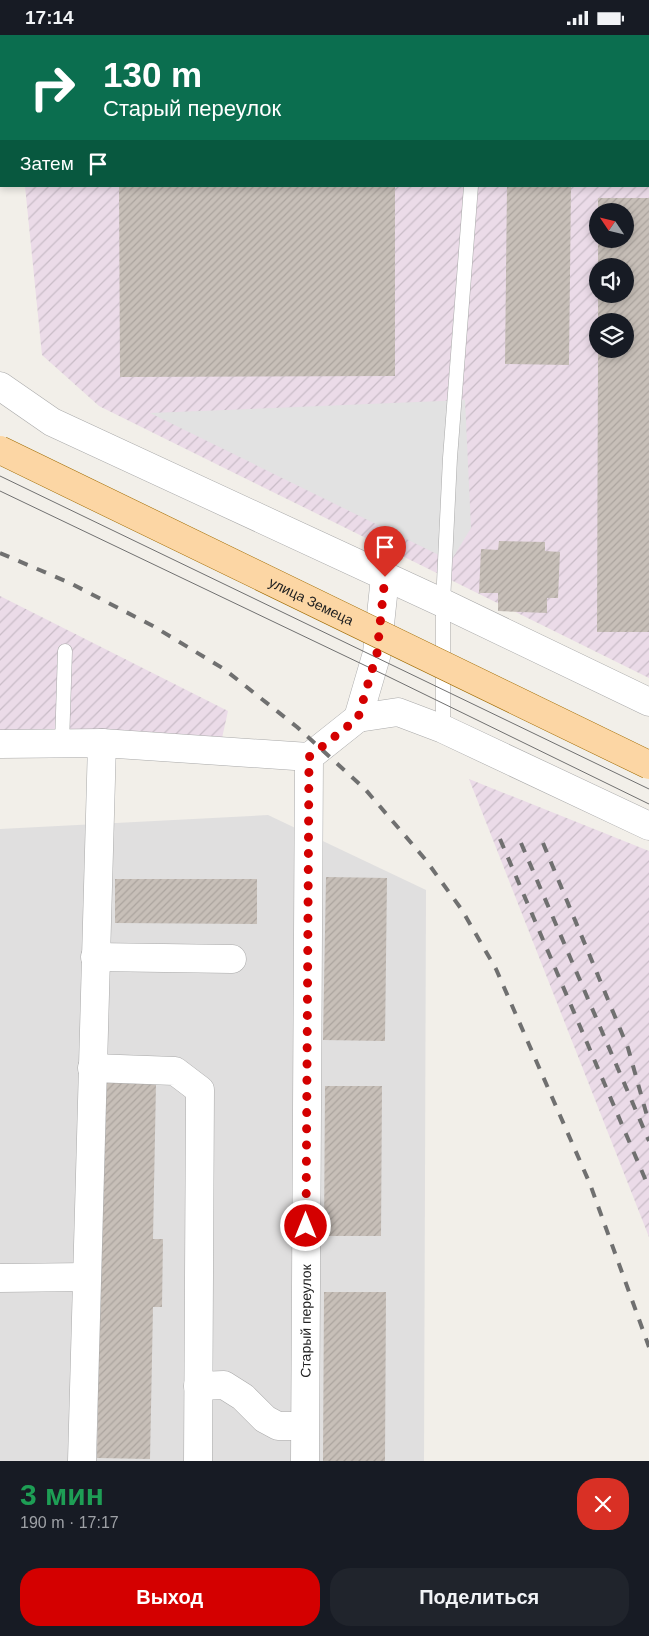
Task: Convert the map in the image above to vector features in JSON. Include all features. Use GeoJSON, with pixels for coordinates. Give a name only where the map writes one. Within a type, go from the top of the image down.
{"type":"FeatureCollection","features":[{"type":"Feature","properties":{"kind":"main road","name":"улица Земеца"},"geometry":{"type":"LineString","coordinates":[[0,450],[649,765]]}},
{"type":"Feature","properties":{"kind":"street"},"geometry":{"type":"LineString","coordinates":[[0,386],[52,422],[443,603],[649,702]]}},
{"type":"Feature","properties":{"kind":"street"},"geometry":{"type":"LineString","coordinates":[[358,718],[377,653],[385,577]]}},
{"type":"Feature","properties":{"kind":"street"},"geometry":{"type":"LineString","coordinates":[[0,744],[102,743],[309,757],[358,718],[398,712],[443,729],[649,826]]}},
{"type":"Feature","properties":{"kind":"street"},"geometry":{"type":"LineString","coordinates":[[82,1461],[102,743]]}},
{"type":"Feature","properties":{"kind":"street","name":"Старый переулок"},"geometry":{"type":"LineString","coordinates":[[305,1461],[309,757]]}},
{"type":"Feature","properties":{"kind":"street"},"geometry":{"type":"LineString","coordinates":[[95,957],[232,959]]}},
{"type":"Feature","properties":{"kind":"street"},"geometry":{"type":"LineString","coordinates":[[92,1069],[175,1071],[200,1090],[198,1461]]}},
{"type":"Feature","properties":{"kind":"street"},"geometry":{"type":"LineString","coordinates":[[0,1278],[87,1277]]}},
{"type":"Feature","properties":{"kind":"street"},"geometry":{"type":"LineString","coordinates":[[198,1386],[224,1385],[243,1397],[264,1419],[278,1426],[296,1427]]}},
{"type":"Feature","properties":{"kind":"lane"},"geometry":{"type":"LineString","coordinates":[[443,729],[443,603],[450,458],[471,187]]}},
{"type":"Feature","properties":{"kind":"lane"},"geometry":{"type":"LineString","coordinates":[[62,743],[64,651]]}},
{"type":"Feature","properties":{"kind":"shaded area"},"geometry":{"type":"Polygon","coordinates":[[[25,187],[649,187],[649,678],[99,406],[42,355],[25,187]]]}},
{"type":"Feature","properties":{"kind":"shaded area"},"geometry":{"type":"Polygon","coordinates":[[[465,400],[471,528],[451,561],[150,413],[465,400]]]}},
{"type":"Feature","properties":{"kind":"shaded area"},"geometry":{"type":"Polygon","coordinates":[[[0,596],[228,711],[222,738],[0,751],[0,596]]]}},
{"type":"Feature","properties":{"kind":"shaded area"},"geometry":{"type":"Polygon","coordinates":[[[469,779],[649,851],[649,1237],[469,779]]]}},
{"type":"Feature","properties":{"kind":"shaded area"},"geometry":{"type":"Polygon","coordinates":[[[268,815],[426,890],[424,1461],[0,1461],[0,829],[268,815]]]}},
{"type":"Feature","properties":{"kind":"building"},"geometry":{"type":"Polygon","coordinates":[[[119,187],[395,187],[395,376],[120,377],[119,187]]]}},
{"type":"Feature","properties":{"kind":"building"},"geometry":{"type":"Polygon","coordinates":[[[507,187],[571,187],[569,365],[505,364],[507,187]]]}},
{"type":"Feature","properties":{"kind":"building"},"geometry":{"type":"Polygon","coordinates":[[[598,198],[649,198],[649,632],[597,632],[598,358],[634,358],[634,313],[598,313],[598,303],[634,303],[634,258],[598,258],[598,248],[634,248],[634,203],[598,203],[598,198]]]}},
{"type":"Feature","properties":{"kind":"building"},"geometry":{"type":"Polygon","coordinates":[[[499,541],[545,542],[545,551],[560,552],[558,598],[547,598],[547,613],[498,611],[498,593],[479,593],[481,549],[498,550],[499,541]]]}},
{"type":"Feature","properties":{"kind":"building"},"geometry":{"type":"Polygon","coordinates":[[[326,877],[387,878],[385,1041],[323,1040],[326,877]]]}},
{"type":"Feature","properties":{"kind":"building"},"geometry":{"type":"Polygon","coordinates":[[[115,879],[257,879],[257,924],[115,923],[115,879]]]}},
{"type":"Feature","properties":{"kind":"building"},"geometry":{"type":"Polygon","coordinates":[[[102,1082],[156,1083],[153,1239],[163,1239],[162,1307],[153,1307],[150,1459],[97,1458],[102,1082]]]}},
{"type":"Feature","properties":{"kind":"building"},"geometry":{"type":"Polygon","coordinates":[[[325,1086],[382,1086],[381,1236],[324,1236],[325,1086]]]}},
{"type":"Feature","properties":{"kind":"building"},"geometry":{"type":"Polygon","coordinates":[[[324,1292],[386,1292],[385,1461],[323,1461],[324,1292]]]}},
{"type":"Feature","properties":{"kind":"tram line"},"geometry":{"type":"LineString","coordinates":[[0,476],[649,789]]}},
{"type":"Feature","properties":{"kind":"tram line"},"geometry":{"type":"LineString","coordinates":[[0,491],[649,804]]}},
{"type":"Feature","properties":{"kind":"railway"},"geometry":{"type":"LineString","coordinates":[[0,553],[70,583],[153,626],[224,669],[297,727],[365,789],[425,859],[462,910],[496,969],[590,1184],[649,1347]]}},
{"type":"Feature","properties":{"kind":"railway"},"geometry":{"type":"LineString","coordinates":[[500,839],[649,1188]]}},
{"type":"Feature","properties":{"kind":"railway"},"geometry":{"type":"LineString","coordinates":[[521,843],[649,1141]]}},
{"type":"Feature","properties":{"kind":"railway"},"geometry":{"type":"LineString","coordinates":[[543,843],[628,1048],[649,1123]]}},
{"type":"Feature","properties":{"kind":"route"},"geometry":{"type":"LineString","coordinates":[[306,1226],[309,757],[358,718],[377,653],[385,577]]}}]}
